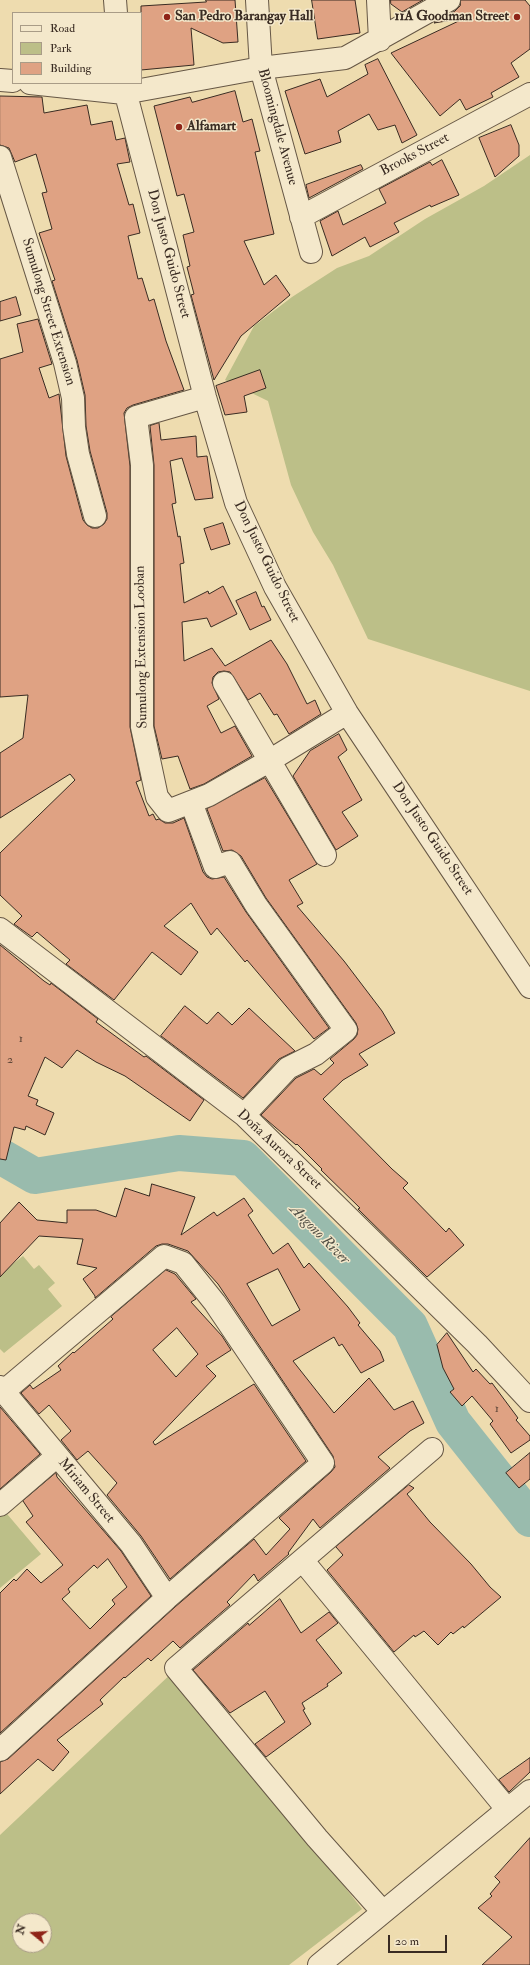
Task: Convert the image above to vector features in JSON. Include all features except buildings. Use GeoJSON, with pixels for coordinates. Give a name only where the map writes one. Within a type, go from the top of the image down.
{"type":"FeatureCollection","features":[{"type":"Feature","properties":{"kind":"street"},"geometry":{"type":"LineString","coordinates":[[115,0],[116,12]]}},
{"type":"Feature","properties":{"kind":"street","name":"Bloomingdale Avenue"},"geometry":{"type":"LineString","coordinates":[[257,0],[261,68],[311,252]]}},
{"type":"Feature","properties":{"kind":"street"},"geometry":{"type":"LineString","coordinates":[[378,0],[380,40]]}},
{"type":"Feature","properties":{"kind":"street"},"geometry":{"type":"LineString","coordinates":[[49,84],[124,88],[261,68],[345,58],[380,40],[449,0]]}},
{"type":"Feature","properties":{"kind":"street"},"geometry":{"type":"LineString","coordinates":[[0,80],[12,81]]}},
{"type":"Feature","properties":{"kind":"street","name":"Don Justo Guido Street"},"geometry":{"type":"LineString","coordinates":[[124,88],[205,397],[236,503],[275,587],[347,713],[530,987]]}},
{"type":"Feature","properties":{"kind":"street","name":"Brooks Street"},"geometry":{"type":"LineString","coordinates":[[301,217],[530,94]]}},
{"type":"Feature","properties":{"kind":"street","name":"Sumulong Street Extension"},"geometry":{"type":"LineString","coordinates":[[0,157],[65,363],[73,398],[74,427],[78,454],[95,516]]}},
{"type":"Feature","properties":{"kind":"street","name":"Sumulong Extension Looban"},"geometry":{"type":"LineString","coordinates":[[205,397],[136,417],[142,465],[142,727],[157,797],[168,811],[209,795],[269,761],[347,713]]}},
{"type":"Feature","properties":{"kind":"street"},"geometry":{"type":"LineString","coordinates":[[224,683],[324,855]]}},
{"type":"Feature","properties":{"kind":"street"},"geometry":{"type":"LineString","coordinates":[[191,802],[215,867],[230,862],[256,905],[346,1030],[316,1054],[288,1068],[244,1115]]}},
{"type":"Feature","properties":{"kind":"street","name":"Doña Aurora Street"},"geometry":{"type":"LineString","coordinates":[[0,929],[244,1115],[476,1344],[530,1402]]}},
{"type":"Feature","properties":{"kind":"street"},"geometry":{"type":"LineString","coordinates":[[0,1750],[167,1598],[323,1463],[215,1303],[183,1263],[164,1256],[2,1389]]}},
{"type":"Feature","properties":{"kind":"street","name":"Miriam Street"},"geometry":{"type":"LineString","coordinates":[[2,1389],[131,1544],[167,1598]]}},
{"type":"Feature","properties":{"kind":"street"},"geometry":{"type":"LineString","coordinates":[[382,1912],[322,1843],[176,1668],[303,1561],[432,1448]]}},
{"type":"Feature","properties":{"kind":"street"},"geometry":{"type":"LineString","coordinates":[[0,1505],[57,1456]]}},
{"type":"Feature","properties":{"kind":"street"},"geometry":{"type":"LineString","coordinates":[[303,1561],[508,1808]]}},
{"type":"Feature","properties":{"kind":"street"},"geometry":{"type":"LineString","coordinates":[[319,1965],[530,1791]]}},
{"type":"Feature","properties":{"kind":"green space"},"geometry":{"type":"Polygon","coordinates":[[[530,155],[530,691],[368,639],[333,565],[313,532],[291,485],[268,401],[225,380],[254,326],[292,297],[337,268],[369,256],[425,219],[484,186],[530,155]]]}},
{"type":"Feature","properties":{"kind":"green space"},"geometry":{"type":"Polygon","coordinates":[[[23,1256],[34,1269],[39,1265],[55,1283],[48,1289],[62,1306],[4,1353],[0,1349],[0,1274],[23,1256]]]}},
{"type":"Feature","properties":{"kind":"green space"},"geometry":{"type":"Polygon","coordinates":[[[2,1508],[41,1554],[0,1588],[0,1509],[2,1508]]]}},
{"type":"Feature","properties":{"kind":"green space"},"geometry":{"type":"Polygon","coordinates":[[[175,1670],[362,1909],[289,1965],[0,1965],[0,1835],[175,1670]]]}},
{"type":"Feature","properties":{"kind":"waterway","name":"Angono River"},"geometry":{"type":"LineString","coordinates":[[0,1156],[35,1176],[179,1153],[243,1158],[410,1326],[453,1422],[530,1519]]}},
{"type":"Feature","properties":{"kind":"place","name":"San Pedro Barangay Hall"},"geometry":{"type":"Point","coordinates":[167,17]}},
{"type":"Feature","properties":{"kind":"place","name":"11A Goodman Street"},"geometry":{"type":"Point","coordinates":[517,17]}},
{"type":"Feature","properties":{"kind":"place","name":"Alfamart"},"geometry":{"type":"Point","coordinates":[179,127]}}]}
